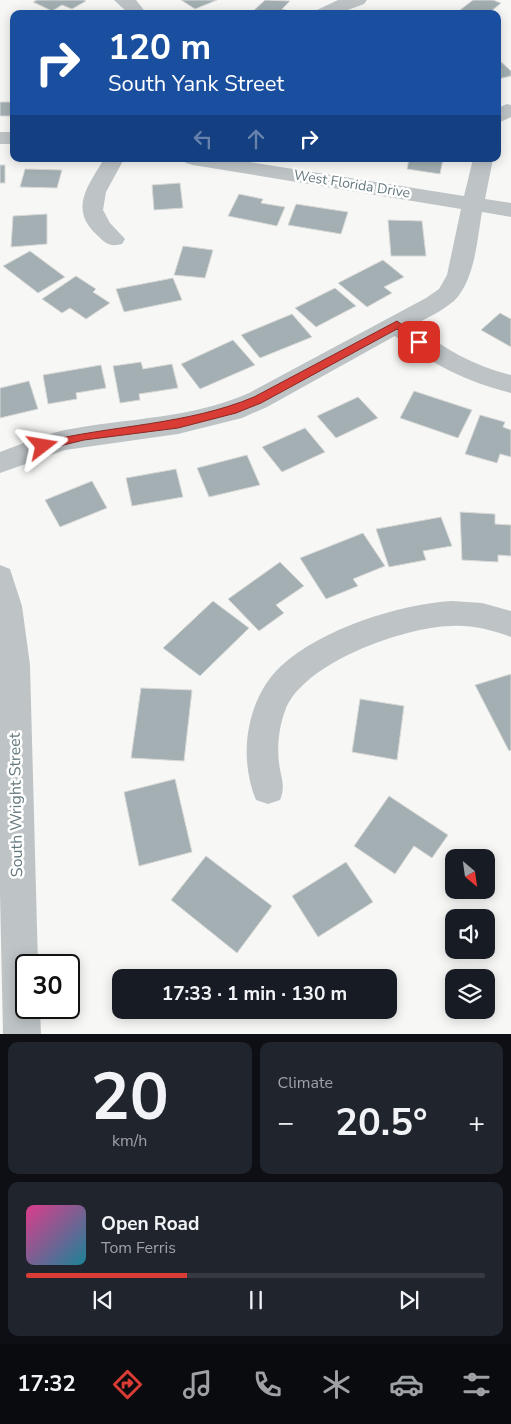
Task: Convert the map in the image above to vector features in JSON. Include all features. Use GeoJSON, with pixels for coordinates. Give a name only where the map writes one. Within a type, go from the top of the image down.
{"type":"FeatureCollection","features":[{"type":"Feature","properties":{"kind":"street"},"geometry":{"type":"LineString","coordinates":[[123,0],[132,5],[135,10]]}},
{"type":"Feature","properties":{"kind":"street"},"geometry":{"type":"LineString","coordinates":[[330,10],[358,0]]}},
{"type":"Feature","properties":{"kind":"street"},"geometry":{"type":"LineString","coordinates":[[112,162],[92,199],[91,211],[100,229],[114,240]]}},
{"type":"Feature","properties":{"kind":"street","name":"West Florida Drive"},"geometry":{"type":"LineString","coordinates":[[232,162],[511,210]]}},
{"type":"Feature","properties":{"kind":"street"},"geometry":{"type":"LineString","coordinates":[[0,463],[43,446],[65,440],[178,424],[232,410],[258,400],[434,304],[447,294],[458,275],[482,162]]}},
{"type":"Feature","properties":{"kind":"street"},"geometry":{"type":"LineString","coordinates":[[397,325],[448,362],[482,377],[511,384]]}},
{"type":"Feature","properties":{"kind":"street","name":"South Wright Street"},"geometry":{"type":"LineString","coordinates":[[0,577],[9,613],[15,675],[16,855],[22,1034]]}},
{"type":"Feature","properties":{"kind":"street"},"geometry":{"type":"LineString","coordinates":[[268,789],[263,769],[262,748],[271,709],[280,689],[311,661],[353,640],[413,618],[456,614],[486,615],[511,624]]}},
{"type":"Feature","properties":{"kind":"building"},"geometry":{"type":"Polygon","coordinates":[[[37,0],[86,1],[72,9],[62,5],[54,10],[33,2],[37,0]]]}},
{"type":"Feature","properties":{"kind":"building"},"geometry":{"type":"Polygon","coordinates":[[[181,0],[217,0],[195,9],[181,0]]]}},
{"type":"Feature","properties":{"kind":"building"},"geometry":{"type":"Polygon","coordinates":[[[265,0],[290,1],[282,9],[286,10],[254,10],[265,0]]]}},
{"type":"Feature","properties":{"kind":"building"},"geometry":{"type":"Polygon","coordinates":[[[473,0],[493,0],[501,3],[493,10],[460,10],[473,0]]]}},
{"type":"Feature","properties":{"kind":"building"},"geometry":{"type":"Polygon","coordinates":[[[501,62],[511,71],[511,76],[501,78],[501,62]]]}},
{"type":"Feature","properties":{"kind":"building"},"geometry":{"type":"Polygon","coordinates":[[[0,102],[10,102],[10,116],[0,116],[0,102]]]}},
{"type":"Feature","properties":{"kind":"building"},"geometry":{"type":"Polygon","coordinates":[[[408,162],[442,162],[440,174],[407,169],[408,162]]]}},
{"type":"Feature","properties":{"kind":"building"},"geometry":{"type":"Polygon","coordinates":[[[0,165],[5,165],[5,183],[0,183],[0,165]]]}},
{"type":"Feature","properties":{"kind":"building"},"geometry":{"type":"Polygon","coordinates":[[[25,169],[62,170],[57,188],[20,187],[25,169]]]}},
{"type":"Feature","properties":{"kind":"building"},"geometry":{"type":"Polygon","coordinates":[[[180,183],[183,208],[154,210],[152,185],[180,183]]]}},
{"type":"Feature","properties":{"kind":"building"},"geometry":{"type":"Polygon","coordinates":[[[239,194],[263,199],[261,203],[285,207],[277,226],[228,216],[239,194]]]}},
{"type":"Feature","properties":{"kind":"building"},"geometry":{"type":"Polygon","coordinates":[[[296,204],[348,212],[341,234],[288,225],[296,204]]]}},
{"type":"Feature","properties":{"kind":"building"},"geometry":{"type":"Polygon","coordinates":[[[47,214],[47,244],[11,247],[13,216],[47,214]]]}},
{"type":"Feature","properties":{"kind":"building"},"geometry":{"type":"Polygon","coordinates":[[[388,220],[422,221],[426,256],[391,256],[388,220]]]}},
{"type":"Feature","properties":{"kind":"building"},"geometry":{"type":"Polygon","coordinates":[[[183,246],[213,250],[205,278],[174,275],[183,246]]]}},
{"type":"Feature","properties":{"kind":"building"},"geometry":{"type":"Polygon","coordinates":[[[30,251],[65,277],[38,293],[3,266],[30,251]]]}},
{"type":"Feature","properties":{"kind":"building"},"geometry":{"type":"Polygon","coordinates":[[[383,260],[404,277],[384,287],[392,293],[367,307],[338,283],[383,260]]]}},
{"type":"Feature","properties":{"kind":"building"},"geometry":{"type":"Polygon","coordinates":[[[76,276],[96,289],[93,292],[110,303],[86,319],[70,308],[62,313],[42,299],[76,276]]]}},
{"type":"Feature","properties":{"kind":"building"},"geometry":{"type":"Polygon","coordinates":[[[173,278],[182,300],[124,312],[116,289],[173,278]]]}},
{"type":"Feature","properties":{"kind":"building"},"geometry":{"type":"Polygon","coordinates":[[[335,288],[356,306],[316,327],[295,308],[335,288]]]}},
{"type":"Feature","properties":{"kind":"building"},"geometry":{"type":"Polygon","coordinates":[[[500,313],[511,319],[511,347],[481,330],[500,313]]]}},
{"type":"Feature","properties":{"kind":"building"},"geometry":{"type":"Polygon","coordinates":[[[292,314],[312,337],[260,358],[241,335],[292,314]]]}},
{"type":"Feature","properties":{"kind":"building"},"geometry":{"type":"Polygon","coordinates":[[[233,340],[255,365],[200,389],[181,364],[233,340]]]}},
{"type":"Feature","properties":{"kind":"building"},"geometry":{"type":"Polygon","coordinates":[[[141,362],[143,369],[172,364],[178,388],[139,394],[140,400],[120,403],[113,366],[141,362]]]}},
{"type":"Feature","properties":{"kind":"building"},"geometry":{"type":"Polygon","coordinates":[[[101,365],[106,388],[76,393],[77,399],[48,404],[43,375],[101,365]]]}},
{"type":"Feature","properties":{"kind":"building"},"geometry":{"type":"Polygon","coordinates":[[[29,381],[38,409],[0,418],[0,388],[29,381]]]}},
{"type":"Feature","properties":{"kind":"building"},"geometry":{"type":"Polygon","coordinates":[[[414,391],[472,410],[458,438],[400,418],[414,391]]]}},
{"type":"Feature","properties":{"kind":"building"},"geometry":{"type":"Polygon","coordinates":[[[358,397],[378,418],[336,438],[317,416],[358,397]]]}},
{"type":"Feature","properties":{"kind":"building"},"geometry":{"type":"Polygon","coordinates":[[[480,415],[505,422],[503,427],[511,430],[511,457],[500,454],[497,463],[465,454],[480,415]]]}},
{"type":"Feature","properties":{"kind":"building"},"geometry":{"type":"Polygon","coordinates":[[[305,428],[325,452],[282,472],[262,447],[305,428]]]}},
{"type":"Feature","properties":{"kind":"building"},"geometry":{"type":"Polygon","coordinates":[[[247,455],[260,485],[209,497],[197,468],[247,455]]]}},
{"type":"Feature","properties":{"kind":"building"},"geometry":{"type":"Polygon","coordinates":[[[176,469],[183,497],[132,506],[126,478],[176,469]]]}},
{"type":"Feature","properties":{"kind":"building"},"geometry":{"type":"Polygon","coordinates":[[[92,481],[107,508],[60,527],[45,500],[92,481]]]}},
{"type":"Feature","properties":{"kind":"building"},"geometry":{"type":"Polygon","coordinates":[[[460,512],[495,514],[495,524],[511,525],[511,556],[498,555],[498,562],[462,560],[460,512]]]}},
{"type":"Feature","properties":{"kind":"building"},"geometry":{"type":"Polygon","coordinates":[[[441,517],[452,546],[423,551],[426,560],[389,567],[376,529],[441,517]]]}},
{"type":"Feature","properties":{"kind":"building"},"geometry":{"type":"Polygon","coordinates":[[[363,533],[385,566],[353,579],[358,586],[326,599],[300,558],[363,533]]]}},
{"type":"Feature","properties":{"kind":"building"},"geometry":{"type":"Polygon","coordinates":[[[280,562],[304,586],[276,605],[284,613],[259,631],[228,599],[280,562]]]}},
{"type":"Feature","properties":{"kind":"building"},"geometry":{"type":"Polygon","coordinates":[[[213,601],[249,628],[200,676],[163,648],[213,601]]]}},
{"type":"Feature","properties":{"kind":"building"},"geometry":{"type":"Polygon","coordinates":[[[511,674],[511,750],[509,751],[475,685],[511,674]]]}},
{"type":"Feature","properties":{"kind":"building"},"geometry":{"type":"Polygon","coordinates":[[[141,688],[192,690],[184,761],[131,758],[141,688]]]}},
{"type":"Feature","properties":{"kind":"building"},"geometry":{"type":"Polygon","coordinates":[[[360,699],[404,706],[397,760],[352,752],[360,699]]]}},
{"type":"Feature","properties":{"kind":"building"},"geometry":{"type":"Polygon","coordinates":[[[175,779],[192,852],[139,866],[124,792],[175,779]]]}},
{"type":"Feature","properties":{"kind":"building"},"geometry":{"type":"Polygon","coordinates":[[[389,796],[448,835],[432,858],[414,846],[395,874],[354,846],[389,796]]]}},
{"type":"Feature","properties":{"kind":"building"},"geometry":{"type":"Polygon","coordinates":[[[206,856],[272,906],[237,953],[171,900],[206,856]]]}},
{"type":"Feature","properties":{"kind":"building"},"geometry":{"type":"Polygon","coordinates":[[[346,862],[373,902],[318,937],[292,896],[346,862]]]}},
{"type":"Feature","properties":{"kind":"route"},"geometry":{"type":"LineString","coordinates":[[43,446],[84,436],[178,424],[232,410],[258,400],[397,325],[419,342]]}}]}
